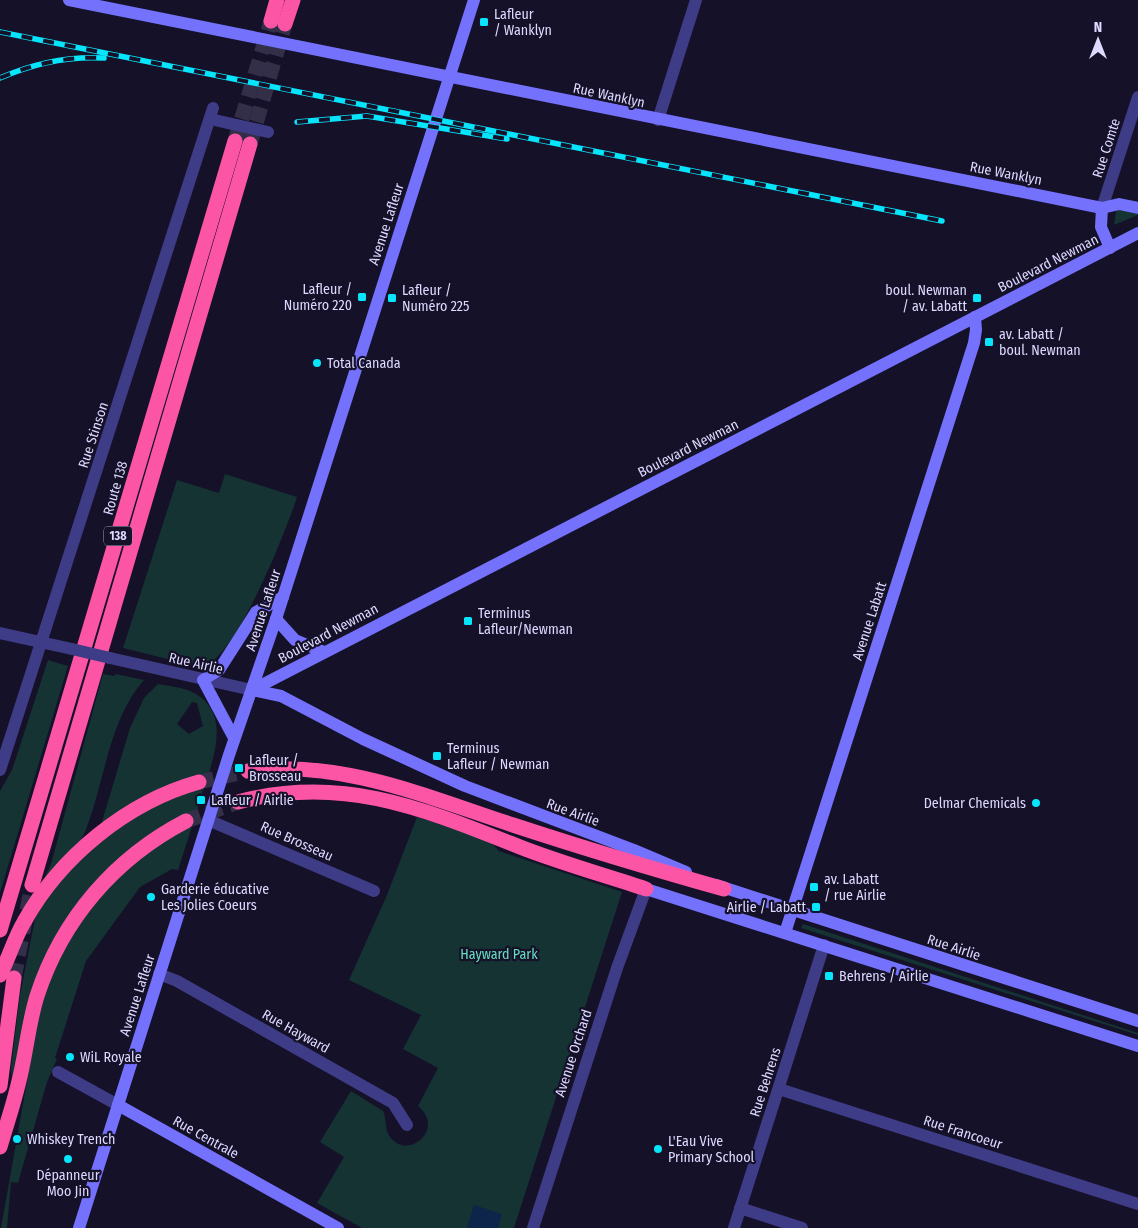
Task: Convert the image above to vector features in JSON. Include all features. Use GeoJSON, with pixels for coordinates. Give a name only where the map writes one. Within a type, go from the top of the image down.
{"type":"FeatureCollection","features":[{"type":"Feature","properties":{"kind":"highway"},"geometry":{"type":"LineString","coordinates":[[277,0],[278,22],[293,0]]}},
{"type":"Feature","properties":{"kind":"highway","name":"Route 138"},"geometry":{"type":"LineString","coordinates":[[0,930],[243,142],[32,885]]}},
{"type":"Feature","properties":{"kind":"highway"},"geometry":{"type":"LineString","coordinates":[[248,771],[304,768],[357,776],[637,865],[724,889]]}},
{"type":"Feature","properties":{"kind":"highway"},"geometry":{"type":"LineString","coordinates":[[0,1086],[7,976],[18,933],[32,909],[50,884],[77,854],[103,832],[143,805],[199,782]]}},
{"type":"Feature","properties":{"kind":"highway"},"geometry":{"type":"LineString","coordinates":[[238,802],[272,794],[310,790],[368,795],[456,822],[520,847],[646,888]]}},
{"type":"Feature","properties":{"kind":"highway"},"geometry":{"type":"LineString","coordinates":[[0,1147],[18,1084],[37,997],[61,939],[87,902],[118,868],[156,838],[186,822]]}},
{"type":"Feature","properties":{"kind":"main road","name":"Rue Wanklyn"},"geometry":{"type":"LineString","coordinates":[[69,0],[1102,208],[1118,204],[1138,208]]}},
{"type":"Feature","properties":{"kind":"main road","name":"Avenue Lafleur"},"geometry":{"type":"LineString","coordinates":[[79,1228],[234,738],[276,619],[474,0]]}},
{"type":"Feature","properties":{"kind":"main road"},"geometry":{"type":"LineString","coordinates":[[1102,208],[1101,228],[1110,248]]}},
{"type":"Feature","properties":{"kind":"main road","name":"Boulevard Newman"},"geometry":{"type":"LineString","coordinates":[[252,690],[1138,233]]}},
{"type":"Feature","properties":{"kind":"main road","name":"Avenue Labatt"},"geometry":{"type":"LineString","coordinates":[[785,933],[974,343],[975,317]]}},
{"type":"Feature","properties":{"kind":"main road"},"geometry":{"type":"LineString","coordinates":[[234,738],[202,680],[218,670],[228,658],[256,612],[283,596]]}},
{"type":"Feature","properties":{"kind":"main road"},"geometry":{"type":"LineString","coordinates":[[276,619],[295,640],[324,652]]}},
{"type":"Feature","properties":{"kind":"main road","name":"Rue Airlie"},"geometry":{"type":"LineString","coordinates":[[252,690],[281,696],[363,739],[465,786],[634,850],[724,889],[1138,1021]]}},
{"type":"Feature","properties":{"kind":"main road"},"geometry":{"type":"LineString","coordinates":[[646,888],[1138,1046]]}},
{"type":"Feature","properties":{"kind":"main road","name":"Rue Centrale"},"geometry":{"type":"LineString","coordinates":[[118,1105],[338,1228]]}},
{"type":"Feature","properties":{"kind":"street"},"geometry":{"type":"LineString","coordinates":[[658,120],[696,0]]}},
{"type":"Feature","properties":{"kind":"street","name":"Rue Comte"},"geometry":{"type":"LineString","coordinates":[[1102,208],[1138,97]]}},
{"type":"Feature","properties":{"kind":"street","name":"Rue Stinson"},"geometry":{"type":"LineString","coordinates":[[0,770],[212,114],[268,132]]}},
{"type":"Feature","properties":{"kind":"street","name":"Rue Airlie"},"geometry":{"type":"LineString","coordinates":[[0,632],[252,690]]}},
{"type":"Feature","properties":{"kind":"street","name":"Rue Brosseau"},"geometry":{"type":"LineString","coordinates":[[208,820],[374,891]]}},
{"type":"Feature","properties":{"kind":"street","name":"Avenue Orchard"},"geometry":{"type":"LineString","coordinates":[[533,1228],[620,959],[646,888]]}},
{"type":"Feature","properties":{"kind":"street","name":"Rue Behrens"},"geometry":{"type":"LineString","coordinates":[[734,1228],[824,945]]}},
{"type":"Feature","properties":{"kind":"street","name":"Rue Hayward"},"geometry":{"type":"LineString","coordinates":[[160,974],[177,981],[393,1103],[407,1125]]}},
{"type":"Feature","properties":{"kind":"street","name":"Rue Centrale"},"geometry":{"type":"LineString","coordinates":[[58,1072],[118,1105]]}},
{"type":"Feature","properties":{"kind":"street","name":"Rue Francoeur"},"geometry":{"type":"LineString","coordinates":[[779,1089],[1138,1204]]}},
{"type":"Feature","properties":{"kind":"street"},"geometry":{"type":"LineString","coordinates":[[740,1208],[802,1228]]}},
{"type":"Feature","properties":{"kind":"green space"},"geometry":{"type":"Polygon","coordinates":[[[1119,209],[1137,213],[1138,215],[1114,225],[1116,211],[1119,209]]]}},
{"type":"Feature","properties":{"kind":"green space"},"geometry":{"type":"Polygon","coordinates":[[[225,474],[297,497],[271,565],[242,622],[227,645],[213,661],[199,667],[123,648],[177,480],[219,493],[225,474]]]}},
{"type":"Feature","properties":{"kind":"green space"},"geometry":{"type":"Polygon","coordinates":[[[48,660],[68,666],[0,893],[0,791],[12,770],[48,660]]]}},
{"type":"Feature","properties":{"kind":"green space"},"geometry":{"type":"Polygon","coordinates":[[[103,674],[114,676],[116,674],[144,680],[122,714],[85,832],[80,841],[43,881],[51,864],[103,674]]]}},
{"type":"Feature","properties":{"kind":"green space"},"geometry":{"type":"Polygon","coordinates":[[[158,684],[192,692],[205,701],[213,712],[216,725],[216,739],[211,768],[202,794],[199,793],[196,799],[200,801],[178,870],[172,869],[140,887],[86,961],[55,1058],[57,1059],[47,1082],[18,1183],[11,1182],[7,1228],[1,1228],[38,1019],[49,980],[12,1082],[11,1067],[20,995],[36,914],[101,825],[130,728],[144,698],[158,684]],[[192,702],[177,724],[189,734],[203,726],[197,703],[192,702]],[[188,815],[75,909],[51,975],[70,937],[104,891],[188,815]]]}},
{"type":"Feature","properties":{"kind":"green space","name":"Hayward Park"},"geometry":{"type":"Polygon","coordinates":[[[417,817],[488,839],[499,851],[622,892],[514,1228],[362,1228],[317,1203],[344,1157],[320,1142],[351,1091],[383,1111],[388,1134],[398,1144],[406,1146],[414,1144],[426,1132],[428,1124],[426,1115],[418,1106],[438,1068],[403,1049],[421,1015],[349,980],[387,895],[417,817]]]}},
{"type":"Feature","properties":{"kind":"green space"},"geometry":{"type":"Polygon","coordinates":[[[803,924],[1138,1033],[1138,1035],[801,928],[803,924]]]}},
{"type":"Feature","properties":{"kind":"water"},"geometry":{"type":"Polygon","coordinates":[[[474,1205],[502,1214],[498,1228],[467,1228],[474,1205]]]}},
{"type":"Feature","properties":{"kind":"tunnel"},"geometry":{"type":"LineString","coordinates":[[235,141],[271,21]]}},
{"type":"Feature","properties":{"kind":"tunnel"},"geometry":{"type":"LineString","coordinates":[[250,144],[285,24]]}},
{"type":"Feature","properties":{"kind":"tunnel"},"geometry":{"type":"LineString","coordinates":[[199,782],[248,771]]}},
{"type":"Feature","properties":{"kind":"tunnel"},"geometry":{"type":"LineString","coordinates":[[186,821],[238,802]]}},
{"type":"Feature","properties":{"kind":"tunnel"},"geometry":{"type":"LineString","coordinates":[[14,978],[32,885]]}},
{"type":"Feature","properties":{"kind":"railway"},"geometry":{"type":"LineString","coordinates":[[0,32],[942,221]]}},
{"type":"Feature","properties":{"kind":"railway"},"geometry":{"type":"LineString","coordinates":[[0,78],[51,62],[77,58],[104,58]]}},
{"type":"Feature","properties":{"kind":"railway"},"geometry":{"type":"LineString","coordinates":[[297,122],[367,116],[507,139]]}},
{"type":"Feature","properties":{"kind":"place","name":"Lafleur / Wanklyn"},"geometry":{"type":"Point","coordinates":[484,22]}},
{"type":"Feature","properties":{"kind":"place","name":"Lafleur / Numéro 220"},"geometry":{"type":"Point","coordinates":[362,297]}},
{"type":"Feature","properties":{"kind":"place","name":"Lafleur / Numéro 225"},"geometry":{"type":"Point","coordinates":[392,298]}},
{"type":"Feature","properties":{"kind":"place","name":"boul. Newman / av. Labatt"},"geometry":{"type":"Point","coordinates":[977,298]}},
{"type":"Feature","properties":{"kind":"place","name":"av. Labatt / boul. Newman"},"geometry":{"type":"Point","coordinates":[989,342]}},
{"type":"Feature","properties":{"kind":"place","name":"Total Canada"},"geometry":{"type":"Point","coordinates":[317,363]}},
{"type":"Feature","properties":{"kind":"place","name":"Terminus Lafleur/Newman"},"geometry":{"type":"Point","coordinates":[468,621]}},
{"type":"Feature","properties":{"kind":"place","name":"Terminus Lafleur / Newman"},"geometry":{"type":"Point","coordinates":[437,756]}},
{"type":"Feature","properties":{"kind":"place","name":"Lafleur / Brosseau"},"geometry":{"type":"Point","coordinates":[239,768]}},
{"type":"Feature","properties":{"kind":"place","name":"Lafleur / Airlie"},"geometry":{"type":"Point","coordinates":[201,800]}},
{"type":"Feature","properties":{"kind":"place","name":"Delmar Chemicals"},"geometry":{"type":"Point","coordinates":[1036,803]}},
{"type":"Feature","properties":{"kind":"place","name":"av. Labatt / rue Airlie"},"geometry":{"type":"Point","coordinates":[814,887]}},
{"type":"Feature","properties":{"kind":"place","name":"Garderie éducative Les Jolies Coeurs"},"geometry":{"type":"Point","coordinates":[151,897]}},
{"type":"Feature","properties":{"kind":"place","name":"Airlie / Labatt"},"geometry":{"type":"Point","coordinates":[816,907]}},
{"type":"Feature","properties":{"kind":"place","name":"Behrens / Airlie"},"geometry":{"type":"Point","coordinates":[829,976]}},
{"type":"Feature","properties":{"kind":"place","name":"WiL Royale"},"geometry":{"type":"Point","coordinates":[70,1057]}},
{"type":"Feature","properties":{"kind":"place","name":"Whiskey Trench"},"geometry":{"type":"Point","coordinates":[17,1139]}},
{"type":"Feature","properties":{"kind":"place","name":"L'Eau Vive Primary School"},"geometry":{"type":"Point","coordinates":[658,1149]}},
{"type":"Feature","properties":{"kind":"place","name":"Dépanneur Moo Jin"},"geometry":{"type":"Point","coordinates":[68,1159]}}]}
